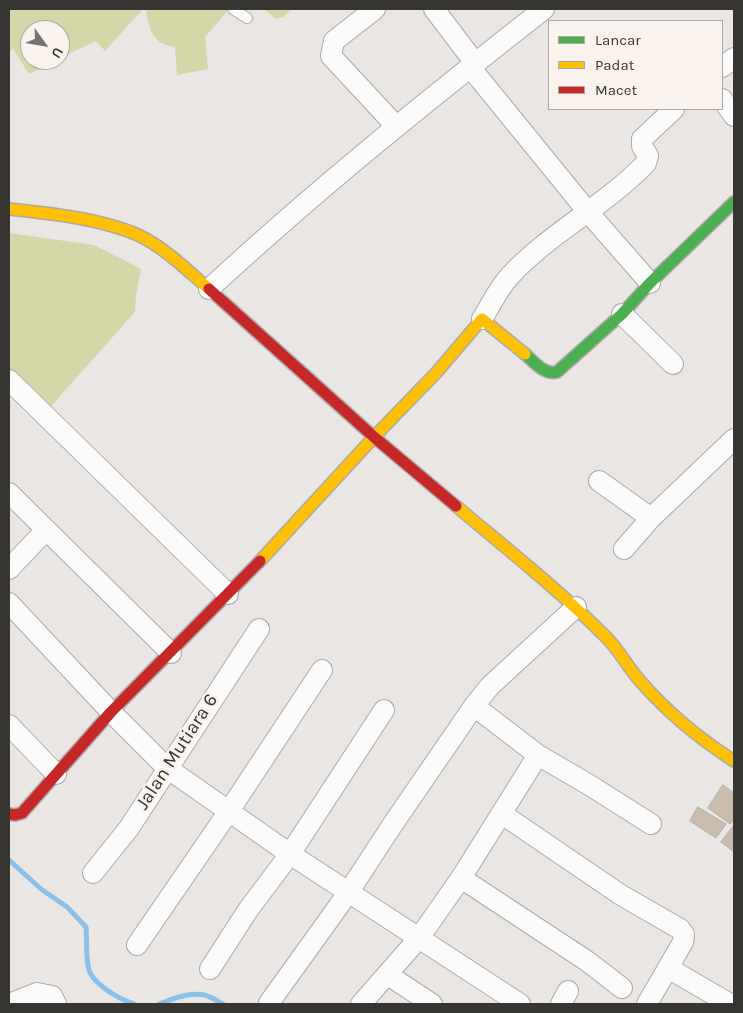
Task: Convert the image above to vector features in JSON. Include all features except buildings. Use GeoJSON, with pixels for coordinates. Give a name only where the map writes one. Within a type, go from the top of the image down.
{"type":"FeatureCollection","features":[{"type":"Feature","properties":{"kind":"street"},"geometry":{"type":"LineString","coordinates":[[375,9],[334,41],[331,56],[396,126]]}},
{"type":"Feature","properties":{"kind":"street"},"geometry":{"type":"LineString","coordinates":[[434,9],[473,65],[588,212],[650,283]]}},
{"type":"Feature","properties":{"kind":"street"},"geometry":{"type":"LineString","coordinates":[[210,289],[262,240],[396,126],[544,9]]}},
{"type":"Feature","properties":{"kind":"street"},"geometry":{"type":"LineString","coordinates":[[723,66],[734,58]]}},
{"type":"Feature","properties":{"kind":"street"},"geometry":{"type":"LineString","coordinates":[[723,100],[734,116]]}},
{"type":"Feature","properties":{"kind":"street"},"geometry":{"type":"LineString","coordinates":[[9,814],[15,816],[22,813],[111,712],[171,654],[282,539],[374,437],[436,373],[482,319],[508,278],[527,259],[588,212],[646,163],[648,156],[642,146],[642,139],[673,110]]}},
{"type":"Feature","properties":{"kind":"street"},"geometry":{"type":"LineString","coordinates":[[9,209],[30,211],[110,226],[139,236],[166,253],[210,289],[374,437],[576,607],[614,645],[640,681],[665,707],[705,742],[734,761]]}},
{"type":"Feature","properties":{"kind":"street"},"geometry":{"type":"LineString","coordinates":[[482,319],[544,370],[552,374],[557,372],[622,314],[650,283],[732,209]]}},
{"type":"Feature","properties":{"kind":"street"},"geometry":{"type":"LineString","coordinates":[[622,314],[673,364]]}},
{"type":"Feature","properties":{"kind":"street"},"geometry":{"type":"LineString","coordinates":[[9,380],[228,594]]}},
{"type":"Feature","properties":{"kind":"street"},"geometry":{"type":"LineString","coordinates":[[624,549],[651,518],[734,439]]}},
{"type":"Feature","properties":{"kind":"street"},"geometry":{"type":"LineString","coordinates":[[599,481],[651,518]]}},
{"type":"Feature","properties":{"kind":"street"},"geometry":{"type":"LineString","coordinates":[[9,493],[171,654]]}},
{"type":"Feature","properties":{"kind":"street"},"geometry":{"type":"LineString","coordinates":[[9,568],[46,530]]}},
{"type":"Feature","properties":{"kind":"street"},"geometry":{"type":"LineString","coordinates":[[9,603],[111,712],[167,768],[348,893],[520,1004]]}},
{"type":"Feature","properties":{"kind":"street"},"geometry":{"type":"LineString","coordinates":[[269,1003],[348,893],[474,706],[490,686],[576,607]]}},
{"type":"Feature","properties":{"kind":"street","name":"Jalan Mutiara 6"},"geometry":{"type":"LineString","coordinates":[[93,873],[128,828],[259,629]]}},
{"type":"Feature","properties":{"kind":"street"},"geometry":{"type":"LineString","coordinates":[[137,945],[229,811],[322,670]]}},
{"type":"Feature","properties":{"kind":"street"},"geometry":{"type":"LineString","coordinates":[[474,706],[538,754],[651,824]]}},
{"type":"Feature","properties":{"kind":"street"},"geometry":{"type":"LineString","coordinates":[[210,969],[248,910],[290,854],[384,710]]}},
{"type":"Feature","properties":{"kind":"street"},"geometry":{"type":"LineString","coordinates":[[9,725],[56,774]]}},
{"type":"Feature","properties":{"kind":"street"},"geometry":{"type":"LineString","coordinates":[[362,1004],[419,938],[461,878],[538,754]]}},
{"type":"Feature","properties":{"kind":"street"},"geometry":{"type":"LineString","coordinates":[[502,814],[621,895],[680,929],[684,934],[683,942],[647,1004]]}},
{"type":"Feature","properties":{"kind":"street"},"geometry":{"type":"LineString","coordinates":[[461,878],[587,961],[622,988]]}},
{"type":"Feature","properties":{"kind":"street"},"geometry":{"type":"LineString","coordinates":[[668,968],[730,1004]]}},
{"type":"Feature","properties":{"kind":"street"},"geometry":{"type":"LineString","coordinates":[[388,975],[432,1004]]}},
{"type":"Feature","properties":{"kind":"street"},"geometry":{"type":"LineString","coordinates":[[9,1004],[37,993],[52,996],[56,1004]]}},
{"type":"Feature","properties":{"kind":"lane"},"geometry":{"type":"LineString","coordinates":[[233,9],[247,18]]}},
{"type":"Feature","properties":{"kind":"green space"},"geometry":{"type":"Polygon","coordinates":[[[9,9],[143,9],[105,51],[96,41],[70,53],[70,20],[20,20],[20,60],[13,49],[9,52],[9,9]]]}},
{"type":"Feature","properties":{"kind":"green space"},"geometry":{"type":"Polygon","coordinates":[[[146,9],[229,9],[205,37],[208,69],[177,75],[175,47],[162,43],[157,39],[151,31],[146,9]]]}},
{"type":"Feature","properties":{"kind":"green space"},"geometry":{"type":"Polygon","coordinates":[[[264,9],[291,9],[284,17],[276,19],[264,9]]]}},
{"type":"Feature","properties":{"kind":"green space"},"geometry":{"type":"Polygon","coordinates":[[[26,70],[37,70],[29,74],[26,70]]]}},
{"type":"Feature","properties":{"kind":"green space"},"geometry":{"type":"Polygon","coordinates":[[[9,233],[94,245],[141,269],[135,312],[46,412],[9,375],[9,233]]]}},
{"type":"Feature","properties":{"kind":"waterway"},"geometry":{"type":"LineString","coordinates":[[9,860],[41,889],[67,907],[86,927],[87,961],[90,972],[106,990],[134,1004]]}},
{"type":"Feature","properties":{"kind":"waterway"},"geometry":{"type":"LineString","coordinates":[[159,1004],[192,994],[209,996],[223,1004]]}},
{"type":"Feature","properties":{"kind":"traffic: fast"},"geometry":{"type":"LineString","coordinates":[[525,354],[544,370],[557,372],[622,314],[650,283],[734,202]]}},
{"type":"Feature","properties":{"kind":"traffic: slow"},"geometry":{"type":"LineString","coordinates":[[9,209],[92,221],[124,229],[148,240],[166,252],[209,289]]}},
{"type":"Feature","properties":{"kind":"traffic: slow"},"geometry":{"type":"LineString","coordinates":[[260,561],[374,437],[436,373],[482,319],[525,354]]}},
{"type":"Feature","properties":{"kind":"traffic: slow"},"geometry":{"type":"LineString","coordinates":[[456,506],[570,603],[611,642],[641,682],[673,715],[697,735],[734,761]]}},
{"type":"Feature","properties":{"kind":"traffic: jam"},"geometry":{"type":"LineString","coordinates":[[209,289],[374,437],[456,506]]}},
{"type":"Feature","properties":{"kind":"traffic: jam"},"geometry":{"type":"LineString","coordinates":[[9,814],[22,813],[111,712],[260,561]]}}]}
